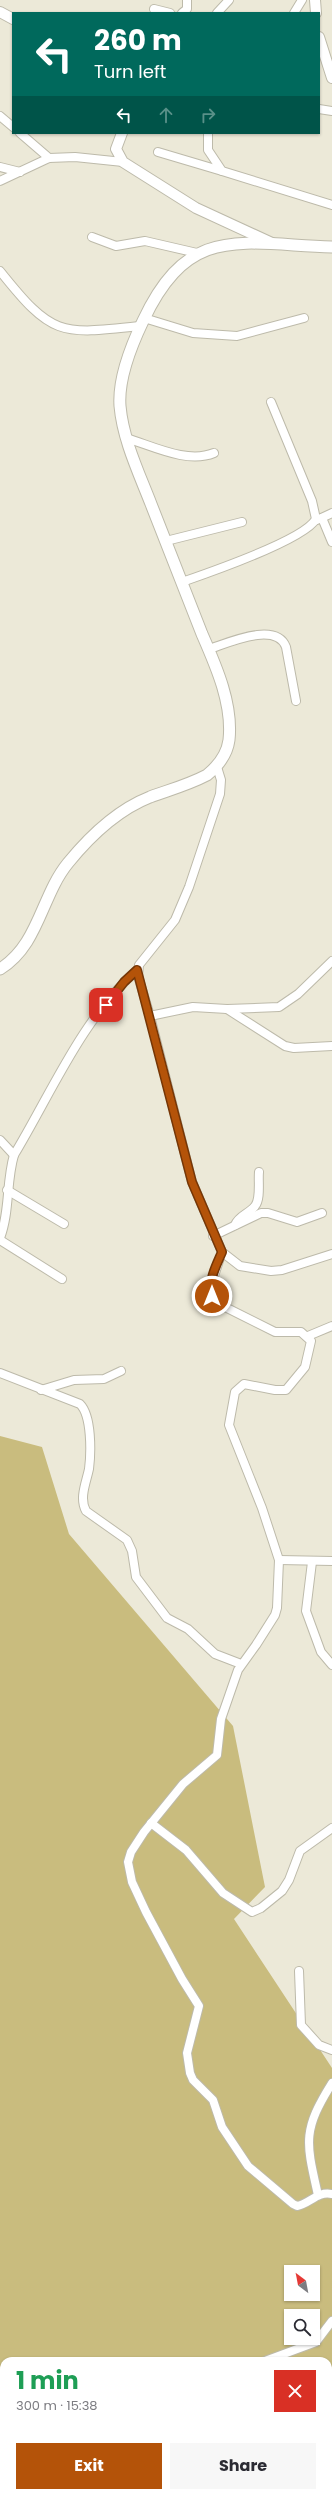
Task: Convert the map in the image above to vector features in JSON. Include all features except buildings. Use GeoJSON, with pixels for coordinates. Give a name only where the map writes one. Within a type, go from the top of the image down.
{"type":"FeatureCollection","features":[{"type":"Feature","properties":{"kind":"main road"},"geometry":{"type":"LineString","coordinates":[[0,969],[12,961],[24,948],[59,876],[102,827],[132,806],[191,784],[217,767],[224,755],[229,740],[229,724],[223,693],[209,649],[126,438],[120,404],[121,386],[142,322],[163,284],[179,266],[197,253],[224,245],[274,244],[332,247]]}},
{"type":"Feature","properties":{"kind":"street"},"geometry":{"type":"LineString","coordinates":[[183,12],[187,9],[187,0]]}},
{"type":"Feature","properties":{"kind":"street"},"geometry":{"type":"LineString","coordinates":[[218,12],[229,0]]}},
{"type":"Feature","properties":{"kind":"street"},"geometry":{"type":"LineString","coordinates":[[295,12],[302,0]]}},
{"type":"Feature","properties":{"kind":"street"},"geometry":{"type":"LineString","coordinates":[[315,0],[316,12]]}},
{"type":"Feature","properties":{"kind":"street"},"geometry":{"type":"LineString","coordinates":[[154,7],[167,12]]}},
{"type":"Feature","properties":{"kind":"street"},"geometry":{"type":"LineString","coordinates":[[0,12],[12,19]]}},
{"type":"Feature","properties":{"kind":"street"},"geometry":{"type":"LineString","coordinates":[[320,40],[332,78]]}},
{"type":"Feature","properties":{"kind":"street"},"geometry":{"type":"LineString","coordinates":[[320,109],[332,110]]}},
{"type":"Feature","properties":{"kind":"street"},"geometry":{"type":"LineString","coordinates":[[0,116],[12,126]]}},
{"type":"Feature","properties":{"kind":"street"},"geometry":{"type":"LineString","coordinates":[[21,134],[49,158]]}},
{"type":"Feature","properties":{"kind":"street"},"geometry":{"type":"LineString","coordinates":[[122,134],[116,150],[123,162]]}},
{"type":"Feature","properties":{"kind":"street"},"geometry":{"type":"LineString","coordinates":[[208,134],[208,150],[222,171]]}},
{"type":"Feature","properties":{"kind":"street"},"geometry":{"type":"LineString","coordinates":[[158,152],[332,205]]}},
{"type":"Feature","properties":{"kind":"street"},"geometry":{"type":"LineString","coordinates":[[0,181],[49,158],[75,157],[123,162],[196,208],[274,244]]}},
{"type":"Feature","properties":{"kind":"street"},"geometry":{"type":"LineString","coordinates":[[0,167],[20,172]]}},
{"type":"Feature","properties":{"kind":"street"},"geometry":{"type":"LineString","coordinates":[[92,237],[116,246],[144,241],[197,253]]}},
{"type":"Feature","properties":{"kind":"street"},"geometry":{"type":"LineString","coordinates":[[0,271],[24,300],[38,314],[49,323],[65,330],[87,332],[142,322],[194,333],[223,336],[244,334],[304,318]]}},
{"type":"Feature","properties":{"kind":"street"},"geometry":{"type":"LineString","coordinates":[[270,402],[312,501],[318,519],[332,542]]}},
{"type":"Feature","properties":{"kind":"street"},"geometry":{"type":"LineString","coordinates":[[126,438],[192,457],[204,456],[214,452]]}},
{"type":"Feature","properties":{"kind":"street"},"geometry":{"type":"LineString","coordinates":[[182,582],[245,559],[305,530],[318,519],[332,513]]}},
{"type":"Feature","properties":{"kind":"street"},"geometry":{"type":"LineString","coordinates":[[166,541],[242,522]]}},
{"type":"Feature","properties":{"kind":"street"},"geometry":{"type":"LineString","coordinates":[[209,649],[258,634],[276,636],[284,641],[286,647],[296,701]]}},
{"type":"Feature","properties":{"kind":"street"},"geometry":{"type":"LineString","coordinates":[[62,1279],[0,1239],[4,1226],[7,1190],[14,1155],[60,1070],[80,1039],[124,982],[137,970],[144,958],[170,927],[189,887],[220,794],[221,780],[217,767]]}},
{"type":"Feature","properties":{"kind":"street"},"geometry":{"type":"LineString","coordinates":[[150,1016],[193,1007],[228,1009],[279,1007],[298,994],[332,961]]}},
{"type":"Feature","properties":{"kind":"street"},"geometry":{"type":"LineString","coordinates":[[137,970],[192,1182],[213,1236],[222,1252],[240,1266],[257,1271],[282,1270],[332,1254]]}},
{"type":"Feature","properties":{"kind":"street"},"geometry":{"type":"LineString","coordinates":[[228,1009],[285,1046],[294,1048],[332,1046]]}},
{"type":"Feature","properties":{"kind":"street"},"geometry":{"type":"LineString","coordinates":[[0,1140],[14,1155]]}},
{"type":"Feature","properties":{"kind":"street"},"geometry":{"type":"LineString","coordinates":[[234,1226],[241,1216],[255,1207],[258,1202],[259,1172]]}},
{"type":"Feature","properties":{"kind":"street"},"geometry":{"type":"LineString","coordinates":[[7,1190],[64,1224]]}},
{"type":"Feature","properties":{"kind":"street"},"geometry":{"type":"LineString","coordinates":[[213,1236],[261,1213],[268,1213],[297,1222],[322,1213]]}},
{"type":"Feature","properties":{"kind":"street"},"geometry":{"type":"LineString","coordinates":[[222,1252],[210,1288],[212,1296],[219,1304],[275,1332],[301,1332],[308,1336],[311,1347],[308,1361],[291,1387],[281,1391],[244,1384],[239,1387],[235,1392],[229,1425],[262,1508],[279,1560],[275,1615],[256,1646],[241,1664],[222,1719],[217,1755],[183,1784],[151,1823],[131,1852],[129,1871],[146,1912],[182,1979],[199,2006],[187,2053],[190,2073],[193,2080],[213,2100],[222,2127],[255,2174],[297,2206],[304,2205],[318,2195],[332,2194]]}},
{"type":"Feature","properties":{"kind":"street"},"geometry":{"type":"LineString","coordinates":[[308,1336],[332,1326]]}},
{"type":"Feature","properties":{"kind":"street"},"geometry":{"type":"LineString","coordinates":[[41,1390],[74,1380],[104,1379],[121,1371]]}},
{"type":"Feature","properties":{"kind":"street"},"geometry":{"type":"LineString","coordinates":[[0,1373],[80,1404],[87,1414],[90,1462],[82,1499],[86,1511],[127,1540],[132,1551],[136,1577],[167,1618],[188,1629],[215,1654],[241,1664]]}},
{"type":"Feature","properties":{"kind":"street"},"geometry":{"type":"LineString","coordinates":[[279,1560],[312,1562],[332,1561]]}},
{"type":"Feature","properties":{"kind":"street"},"geometry":{"type":"LineString","coordinates":[[312,1562],[306,1611],[321,1652],[332,1666]]}},
{"type":"Feature","properties":{"kind":"street"},"geometry":{"type":"LineString","coordinates":[[151,1823],[186,1850],[223,1893],[252,1912],[261,1908],[282,1891],[289,1880],[300,1851],[332,1828]]}},
{"type":"Feature","properties":{"kind":"street"},"geometry":{"type":"LineString","coordinates":[[299,1971],[301,2025],[320,2045],[332,2050]]}},
{"type":"Feature","properties":{"kind":"street"},"geometry":{"type":"LineString","coordinates":[[318,2195],[307,2142],[313,2116],[332,2084]]}},
{"type":"Feature","properties":{"kind":"street"},"geometry":{"type":"LineString","coordinates":[[276,2357],[312,2344],[322,2336],[332,2321]]}},
{"type":"Feature","properties":{"kind":"shaded area"},"geometry":{"type":"Polygon","coordinates":[[[0,1436],[42,1447],[69,1534],[233,1726],[265,1887],[234,1919],[332,2068],[332,2357],[0,2357],[0,1436]]]}},
{"type":"Feature","properties":{"kind":"route"},"geometry":{"type":"LineString","coordinates":[[106,1005],[124,982],[137,970],[192,1182],[216,1242],[222,1252],[212,1277],[210,1288],[212,1296]]}}]}
